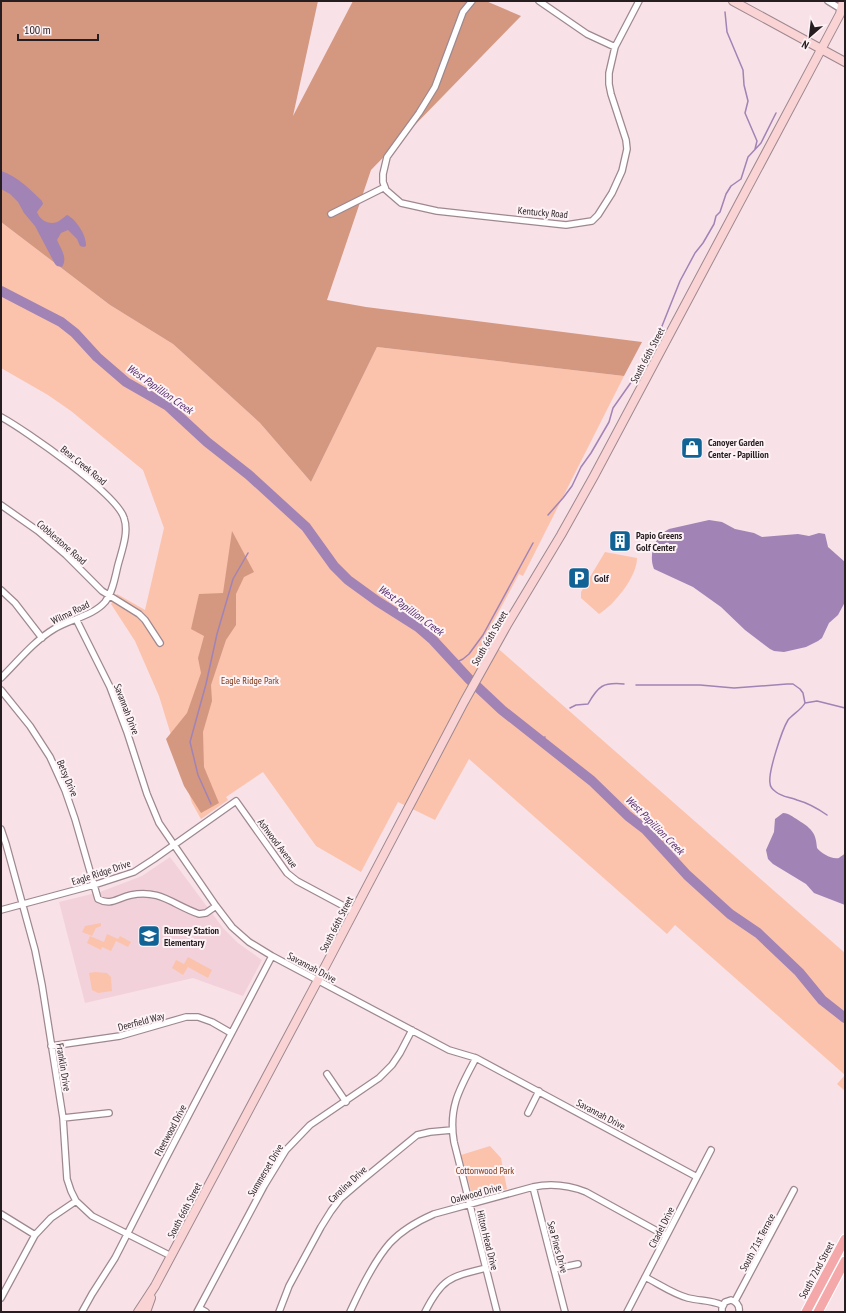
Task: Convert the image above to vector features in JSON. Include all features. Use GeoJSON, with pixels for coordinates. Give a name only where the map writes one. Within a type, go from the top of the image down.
{"type":"FeatureCollection","features":[{"type":"Feature","properties":{"kind":"main road","name":"South 72nd Street"},"geometry":{"type":"LineString","coordinates":[[806,1312],[845,1239]]}},
{"type":"Feature","properties":{"kind":"main road"},"geometry":{"type":"LineString","coordinates":[[818,1312],[845,1261]]}},
{"type":"Feature","properties":{"kind":"street"},"geometry":{"type":"LineString","coordinates":[[331,214],[385,188],[383,174],[387,157],[419,113],[435,86],[464,12],[472,1]]}},
{"type":"Feature","properties":{"kind":"street"},"geometry":{"type":"LineString","coordinates":[[539,1],[587,34],[615,47]]}},
{"type":"Feature","properties":{"kind":"street","name":"Kentucky Road"},"geometry":{"type":"LineString","coordinates":[[385,188],[401,203],[437,211],[566,225],[592,221],[604,208],[612,193],[622,171],[627,149],[623,130],[611,94],[609,73],[615,47],[639,1]]}},
{"type":"Feature","properties":{"kind":"street"},"geometry":{"type":"LineString","coordinates":[[733,1],[845,62]]}},
{"type":"Feature","properties":{"kind":"street"},"geometry":{"type":"LineString","coordinates":[[828,1],[842,5]]}},
{"type":"Feature","properties":{"kind":"street","name":"South 66th Street"},"geometry":{"type":"LineString","coordinates":[[138,1312],[155,1286],[485,663],[589,485],[822,49],[840,14],[842,5]]}},
{"type":"Feature","properties":{"kind":"street","name":"Bear Creek Road"},"geometry":{"type":"LineString","coordinates":[[1,417],[68,463],[121,509],[126,528],[123,547]]}},
{"type":"Feature","properties":{"kind":"street","name":"Cobblestone Road"},"geometry":{"type":"LineString","coordinates":[[1,505],[38,531],[61,550],[109,596],[139,614],[145,620],[160,644]]}},
{"type":"Feature","properties":{"kind":"street","name":"Wilma Road"},"geometry":{"type":"LineString","coordinates":[[1,678],[42,638],[56,628],[97,609],[104,602],[109,596],[113,586],[123,547]]}},
{"type":"Feature","properties":{"kind":"street"},"geometry":{"type":"LineString","coordinates":[[1,590],[15,604],[42,638]]}},
{"type":"Feature","properties":{"kind":"street","name":"Savannah Drive"},"geometry":{"type":"LineString","coordinates":[[76,619],[110,687],[127,732],[147,794],[159,823],[216,906],[232,926],[249,942],[272,956],[449,1050],[476,1058],[539,1091],[697,1177]]}},
{"type":"Feature","properties":{"kind":"street","name":"Betsy Drive"},"geometry":{"type":"LineString","coordinates":[[1,690],[30,726],[53,764],[65,790],[75,819],[98,900],[109,903],[130,895],[150,894],[163,897],[199,914],[206,913],[216,906]]}},
{"type":"Feature","properties":{"kind":"street","name":"Eagle Ridge Drive"},"geometry":{"type":"LineString","coordinates":[[1,910],[94,885],[134,872],[236,801]]}},
{"type":"Feature","properties":{"kind":"street","name":"Ashwood Avenue"},"geometry":{"type":"LineString","coordinates":[[236,801],[288,873],[297,881],[353,911]]}},
{"type":"Feature","properties":{"kind":"street","name":"Franklin Drive"},"geometry":{"type":"LineString","coordinates":[[1,829],[35,950],[63,1118],[67,1179],[71,1191],[76,1201],[92,1216],[171,1256]]}},
{"type":"Feature","properties":{"kind":"street","name":"Fleetwood Drive"},"geometry":{"type":"LineString","coordinates":[[82,1312],[128,1234],[272,956]]}},
{"type":"Feature","properties":{"kind":"street","name":"Deerfield Way"},"geometry":{"type":"LineString","coordinates":[[51,1046],[120,1036],[186,1017],[198,1017],[212,1022],[231,1033]]}},
{"type":"Feature","properties":{"kind":"street","name":"Summerset Drive"},"geometry":{"type":"LineString","coordinates":[[198,1310],[260,1193],[286,1150],[310,1125],[346,1102],[379,1078],[392,1065],[412,1030]]}},
{"type":"Feature","properties":{"kind":"street","name":"Hilton Head Drive"},"geometry":{"type":"LineString","coordinates":[[476,1058],[463,1082],[456,1100],[453,1110],[452,1130],[497,1312]]}},
{"type":"Feature","properties":{"kind":"street"},"geometry":{"type":"LineString","coordinates":[[328,1074],[346,1102]]}},
{"type":"Feature","properties":{"kind":"street"},"geometry":{"type":"LineString","coordinates":[[528,1113],[539,1091]]}},
{"type":"Feature","properties":{"kind":"street"},"geometry":{"type":"LineString","coordinates":[[63,1118],[109,1113]]}},
{"type":"Feature","properties":{"kind":"street","name":"Carolina Drive"},"geometry":{"type":"LineString","coordinates":[[279,1312],[289,1286],[317,1233],[340,1199],[417,1135],[452,1130]]}},
{"type":"Feature","properties":{"kind":"street","name":"Citadel Drive"},"geometry":{"type":"LineString","coordinates":[[627,1312],[711,1150]]}},
{"type":"Feature","properties":{"kind":"street","name":"Oakwood Drive"},"geometry":{"type":"LineString","coordinates":[[350,1312],[381,1254],[391,1242],[418,1221],[434,1214],[545,1184],[572,1187],[586,1192],[666,1236]]}},
{"type":"Feature","properties":{"kind":"street","name":"Sea Pines Drive"},"geometry":{"type":"LineString","coordinates":[[533,1187],[565,1312]]}},
{"type":"Feature","properties":{"kind":"street","name":"South 71st Terrace"},"geometry":{"type":"LineString","coordinates":[[735,1301],[794,1190]]}},
{"type":"Feature","properties":{"kind":"street"},"geometry":{"type":"LineString","coordinates":[[2,1294],[35,1235],[51,1218],[76,1201]]}},
{"type":"Feature","properties":{"kind":"street"},"geometry":{"type":"LineString","coordinates":[[1,1214],[35,1235]]}},
{"type":"Feature","properties":{"kind":"street"},"geometry":{"type":"LineString","coordinates":[[554,1270],[578,1264]]}},
{"type":"Feature","properties":{"kind":"street"},"geometry":{"type":"LineString","coordinates":[[425,1312],[433,1295],[446,1281],[460,1275],[486,1268]]}},
{"type":"Feature","properties":{"kind":"street"},"geometry":{"type":"LineString","coordinates":[[645,1277],[682,1296],[715,1301],[722,1305]]}},
{"type":"Feature","properties":{"kind":"street","name":"South 66th Street"},"geometry":{"type":"LineString","coordinates":[[146,1312],[155,1286]]}},
{"type":"Feature","properties":{"kind":"street"},"geometry":{"type":"LineString","coordinates":[[722,1305],[728,1301],[735,1301],[739,1306],[739,1312]]}},
{"type":"Feature","properties":{"kind":"street"},"geometry":{"type":"LineString","coordinates":[[722,1305],[722,1312]]}},
{"type":"Feature","properties":{"kind":"street"},"geometry":{"type":"LineString","coordinates":[[198,1310],[206,1312]]}},
{"type":"Feature","properties":{"kind":"shaded area"},"geometry":{"type":"Polygon","coordinates":[[[1,1],[318,1],[293,116],[353,1],[486,1],[521,16],[371,170],[327,300],[366,307],[642,342],[624,376],[377,347],[311,482],[260,423],[173,344],[110,305],[1,222],[1,1]]]}},
{"type":"Feature","properties":{"kind":"shaded area"},"geometry":{"type":"Polygon","coordinates":[[[1,171],[18,180],[42,201],[43,204],[37,212],[43,220],[53,223],[59,221],[67,215],[74,220],[80,228],[85,238],[86,246],[80,246],[77,239],[68,230],[61,233],[57,240],[64,257],[64,264],[62,267],[55,264],[35,226],[24,213],[18,202],[10,194],[1,189],[1,171]]]}},
{"type":"Feature","properties":{"kind":"shaded area"},"geometry":{"type":"Polygon","coordinates":[[[709,520],[722,522],[735,529],[754,533],[762,537],[798,534],[809,536],[819,533],[825,534],[828,547],[845,562],[845,602],[838,615],[829,623],[822,638],[806,647],[784,652],[774,651],[745,630],[721,607],[693,587],[654,569],[652,563],[652,552],[660,536],[664,532],[669,529],[709,520]]]}},
{"type":"Feature","properties":{"kind":"shaded area"},"geometry":{"type":"Polygon","coordinates":[[[232,531],[254,572],[244,577],[236,594],[236,625],[226,640],[211,685],[212,701],[203,732],[204,767],[219,803],[201,813],[184,786],[166,739],[187,713],[201,673],[198,658],[204,636],[191,629],[199,594],[223,593],[232,531]]]}},
{"type":"Feature","properties":{"kind":"shaded area"},"geometry":{"type":"Polygon","coordinates":[[[783,813],[791,815],[812,831],[817,848],[824,854],[830,857],[839,858],[845,854],[845,905],[814,893],[806,884],[773,864],[768,859],[766,850],[774,832],[775,819],[783,813]]]}},
{"type":"Feature","properties":{"kind":"shaded area","name":"Rumsey Station Elementary"},"geometry":{"type":"Polygon","coordinates":[[[170,857],[223,928],[238,943],[262,960],[243,996],[193,978],[85,1003],[59,902],[100,892],[142,876],[170,857]]]}},
{"type":"Feature","properties":{"kind":"green space","name":"Eagle Ridge Park"},"geometry":{"type":"Polygon","coordinates":[[[1,222],[110,305],[173,344],[260,423],[311,482],[377,347],[624,376],[523,576],[519,574],[485,637],[845,953],[845,1075],[675,925],[667,934],[469,759],[435,820],[398,802],[361,872],[316,846],[263,772],[226,797],[228,800],[201,819],[192,803],[159,696],[135,641],[111,604],[117,594],[145,610],[164,528],[143,470],[71,411],[48,395],[1,368],[1,222]]]}},
{"type":"Feature","properties":{"kind":"green space"},"geometry":{"type":"Polygon","coordinates":[[[605,552],[637,558],[633,574],[624,590],[605,610],[599,614],[581,598],[581,592],[605,552]]]}},
{"type":"Feature","properties":{"kind":"green space"},"geometry":{"type":"Polygon","coordinates":[[[101,923],[101,926],[96,928],[92,936],[82,932],[85,926],[101,923]]]}},
{"type":"Feature","properties":{"kind":"green space"},"geometry":{"type":"Polygon","coordinates":[[[107,934],[118,939],[120,936],[131,942],[128,947],[116,941],[111,951],[102,947],[101,950],[87,943],[90,936],[104,942],[107,934]]]}},
{"type":"Feature","properties":{"kind":"green space"},"geometry":{"type":"Polygon","coordinates":[[[188,957],[212,970],[208,978],[188,967],[183,975],[172,968],[176,960],[184,964],[188,957]]]}},
{"type":"Feature","properties":{"kind":"green space"},"geometry":{"type":"Polygon","coordinates":[[[89,973],[107,973],[111,977],[112,991],[98,993],[92,990],[89,973]]]}},
{"type":"Feature","properties":{"kind":"green space"},"geometry":{"type":"Polygon","coordinates":[[[845,1075],[845,1091],[837,1084],[845,1075]]]}},
{"type":"Feature","properties":{"kind":"green space","name":"Cottonwood Park"},"geometry":{"type":"Polygon","coordinates":[[[490,1146],[501,1158],[507,1189],[473,1198],[461,1155],[490,1146]]]}},
{"type":"Feature","properties":{"kind":"waterway"},"geometry":{"type":"LineString","coordinates":[[725,12],[727,32],[743,70],[744,85],[748,101],[745,113],[757,141],[755,149]]}},
{"type":"Feature","properties":{"kind":"waterway"},"geometry":{"type":"LineString","coordinates":[[548,515],[572,486],[581,467],[609,422],[613,408],[639,371],[660,331],[680,281],[695,253],[703,243],[714,224],[726,194],[731,186],[741,179],[748,157],[761,143],[776,113]]}},
{"type":"Feature","properties":{"kind":"waterway","name":"West Papillion Creek"},"geometry":{"type":"LineString","coordinates":[[1,291],[61,322],[75,333],[97,357],[126,382],[168,406],[207,442],[249,475],[306,527],[334,566],[348,580],[377,601],[418,627],[433,640],[469,679],[502,710],[592,781],[628,816],[645,829],[687,875],[730,914],[758,933],[799,972],[822,1000],[845,1018]]}},
{"type":"Feature","properties":{"kind":"waterway"},"geometry":{"type":"LineString","coordinates":[[455,663],[469,654],[483,635],[533,543]]}},
{"type":"Feature","properties":{"kind":"waterway"},"geometry":{"type":"LineString","coordinates":[[211,804],[198,775],[190,742],[206,684],[217,634],[233,579],[248,553]]}},
{"type":"Feature","properties":{"kind":"waterway"},"geometry":{"type":"LineString","coordinates":[[570,708],[576,705],[588,704],[598,689],[602,686],[624,684]]}},
{"type":"Feature","properties":{"kind":"waterway"},"geometry":{"type":"LineString","coordinates":[[636,685],[700,685],[734,688],[793,684],[803,693],[805,703],[785,725],[773,761],[770,784],[778,794],[809,804],[827,815]]}},
{"type":"Feature","properties":{"kind":"waterway"},"geometry":{"type":"LineString","coordinates":[[805,703],[817,701],[845,708]]}},
{"type":"Feature","properties":{"kind":"waterway","name":"West Papillion Creek"},"geometry":{"type":"LineString","coordinates":[[540,740],[545,737]]}},
{"type":"Feature","properties":{"kind":"place","name":"Canoyer Garden Center - Papillion"},"geometry":{"type":"Point","coordinates":[692,448]}},
{"type":"Feature","properties":{"kind":"place","name":"Papio Greens Golf Center"},"geometry":{"type":"Point","coordinates":[620,541]}},
{"type":"Feature","properties":{"kind":"place","name":"Golf"},"geometry":{"type":"Point","coordinates":[579,578]}},
{"type":"Feature","properties":{"kind":"place","name":"Rumsey Station Elementary"},"geometry":{"type":"Point","coordinates":[149,936]}}]}
